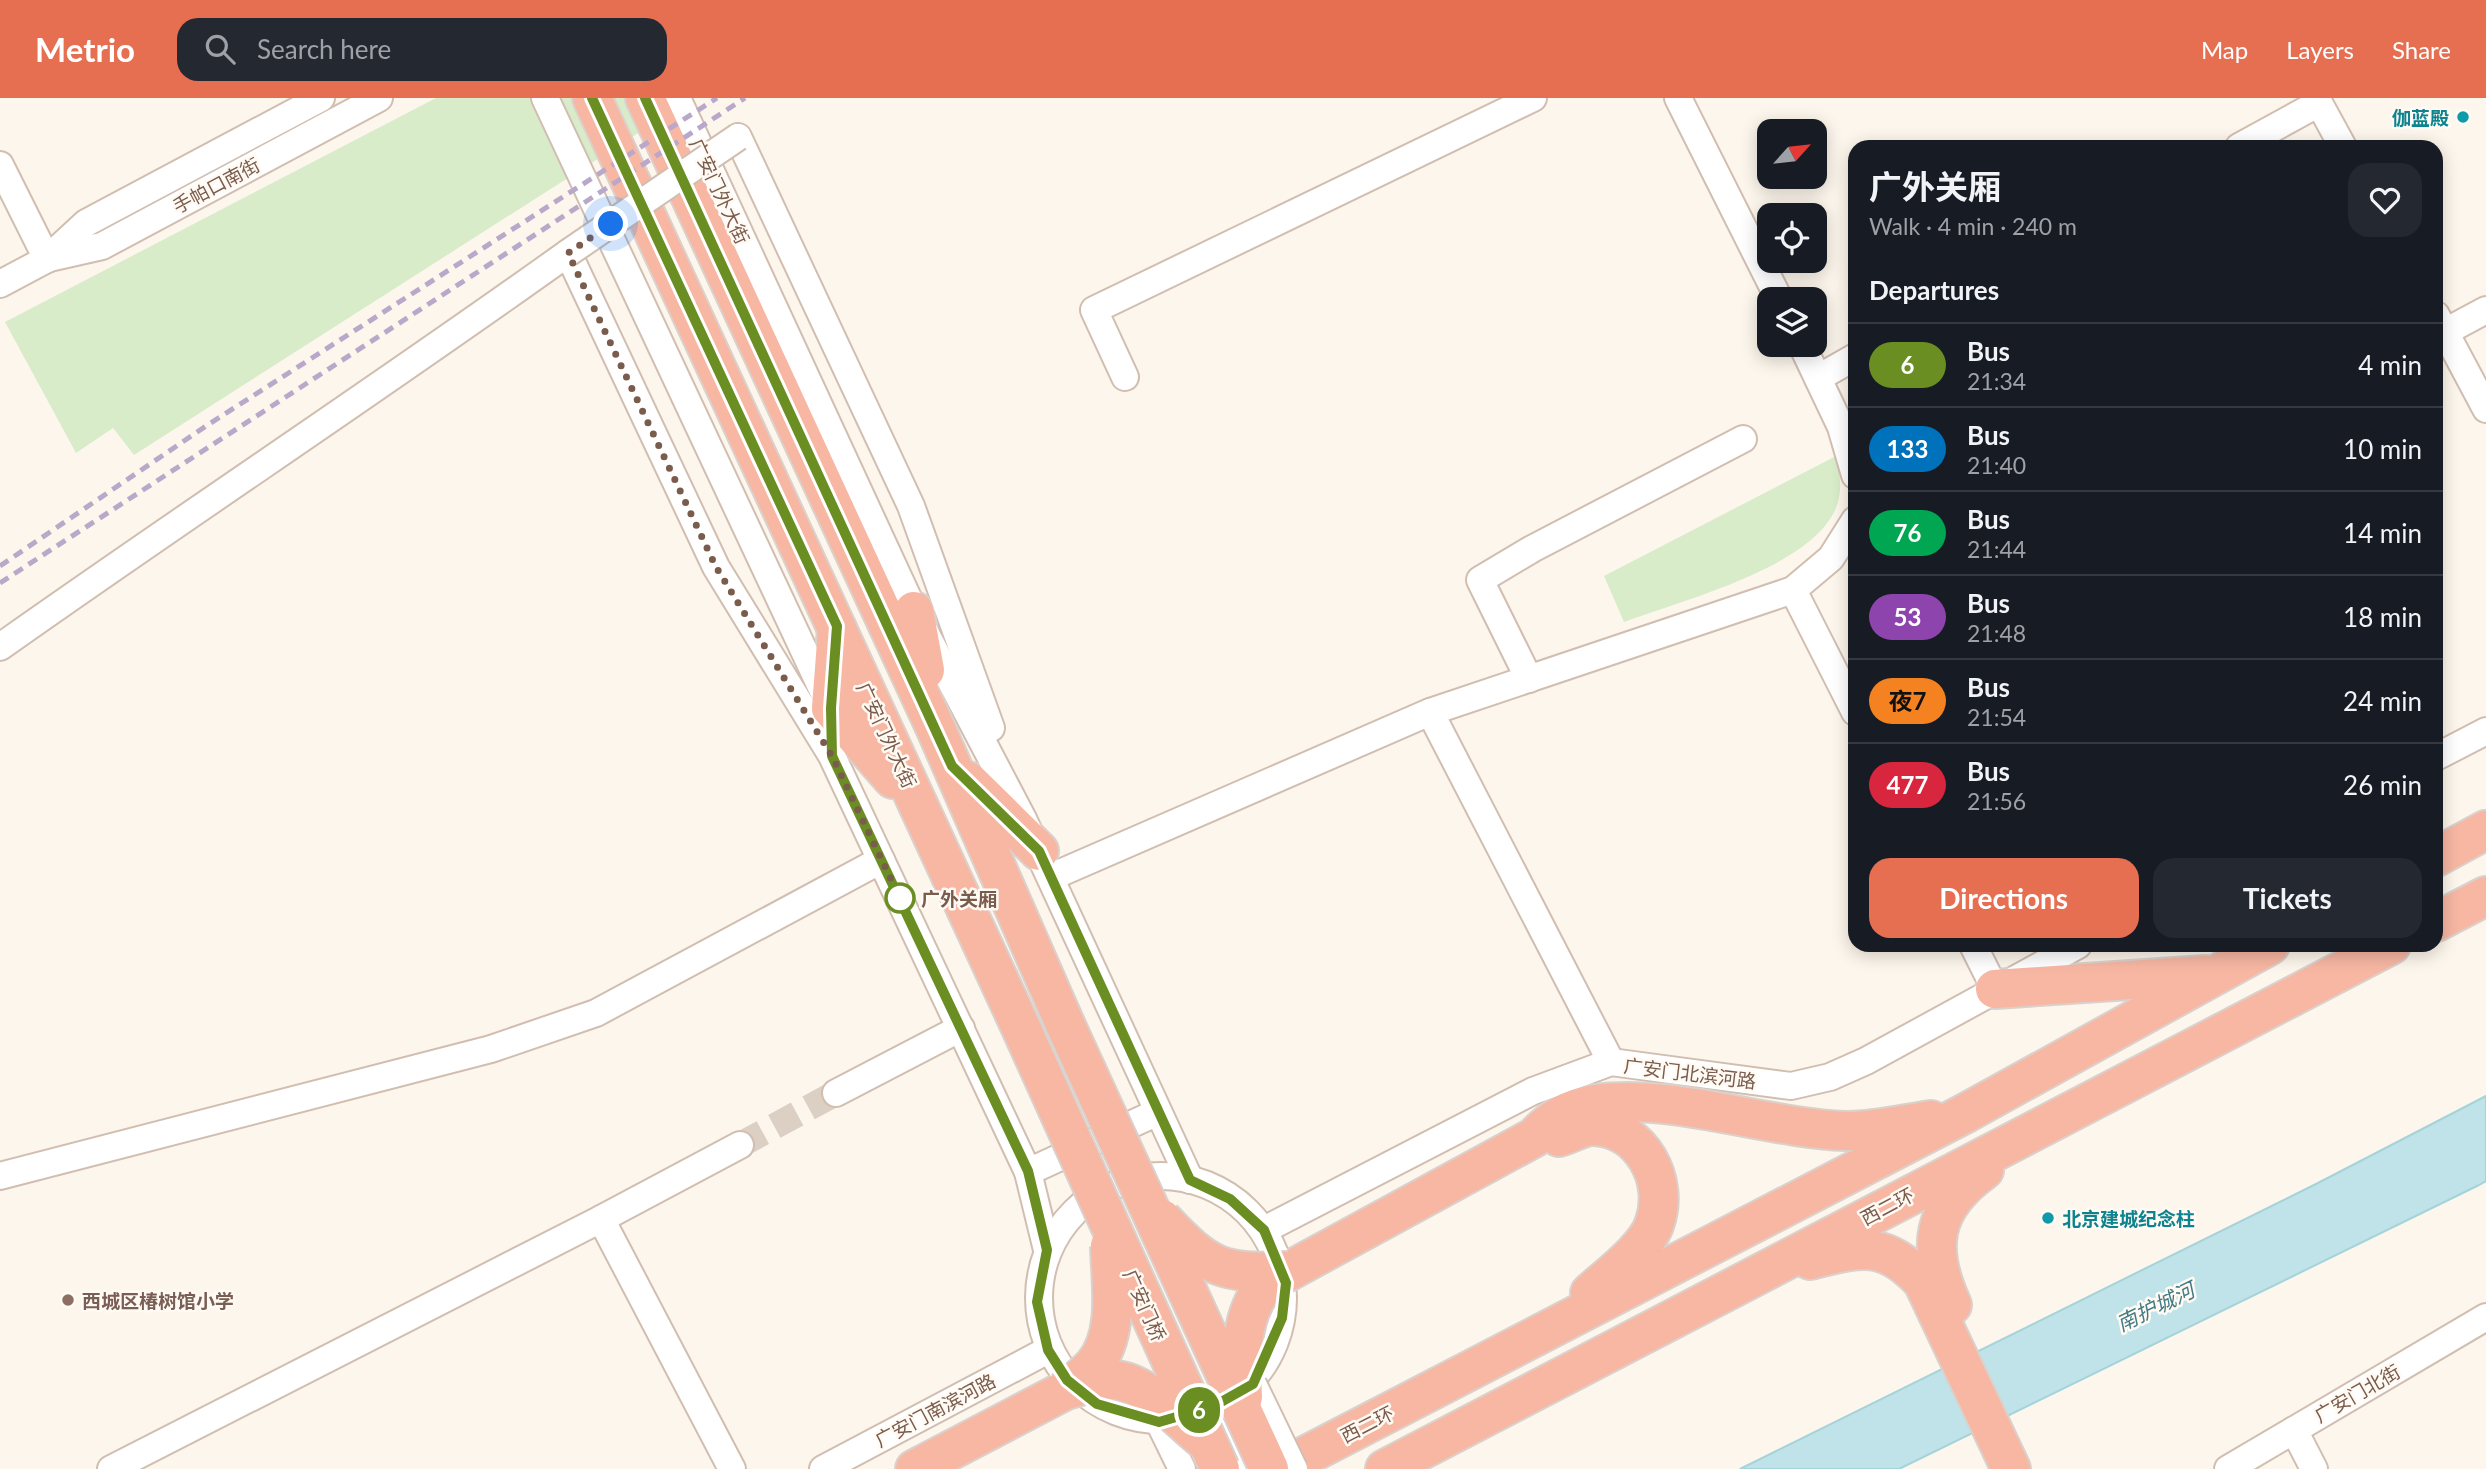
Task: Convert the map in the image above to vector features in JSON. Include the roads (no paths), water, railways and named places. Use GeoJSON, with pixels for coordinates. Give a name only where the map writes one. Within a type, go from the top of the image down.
{"type":"FeatureCollection","features":[{"type":"Feature","properties":{"kind":"highway","name":"广安门外大街"},"geometry":{"type":"LineString","coordinates":[[592,98],[1022,1030]]}},
{"type":"Feature","properties":{"kind":"highway","name":"广安门外大街"},"geometry":{"type":"LineString","coordinates":[[645,98],[935,727],[1065,1024]]}},
{"type":"Feature","properties":{"kind":"highway"},"geometry":{"type":"LineString","coordinates":[[914,611],[935,727]]}},
{"type":"Feature","properties":{"kind":"highway"},"geometry":{"type":"LineString","coordinates":[[837,626],[831,708],[923,813]]}},
{"type":"Feature","properties":{"kind":"highway"},"geometry":{"type":"LineString","coordinates":[[952,766],[1038,849]]}},
{"type":"Feature","properties":{"kind":"highway"},"geometry":{"type":"LineString","coordinates":[[2443,918],[2486,896]]}},
{"type":"Feature","properties":{"kind":"highway","name":"西二环"},"geometry":{"type":"LineString","coordinates":[[1280,1469],[1964,1114],[2257,952]]}},
{"type":"Feature","properties":{"kind":"highway","name":"西二环"},"geometry":{"type":"LineString","coordinates":[[1385,1469],[2059,1115],[2376,952]]}},
{"type":"Feature","properties":{"kind":"highway"},"geometry":{"type":"LineString","coordinates":[[1995,989],[2214,975]]}},
{"type":"Feature","properties":{"kind":"highway","name":"广安门桥"},"geometry":{"type":"LineString","coordinates":[[1065,1024],[1147,1204],[1220,1431]]}},
{"type":"Feature","properties":{"kind":"highway","name":"广安门桥"},"geometry":{"type":"LineString","coordinates":[[1022,1030],[1110,1228],[1220,1431],[1269,1469]]}},
{"type":"Feature","properties":{"kind":"highway"},"geometry":{"type":"LineString","coordinates":[[1064,1391],[1118,1380],[1220,1431],[1241,1361],[1244,1332],[1266,1284],[1535,1137],[1545,1125],[1564,1114],[1593,1104],[1628,1103],[1674,1107],[1848,1131],[1964,1114]]}},
{"type":"Feature","properties":{"kind":"highway"},"geometry":{"type":"LineString","coordinates":[[2011,1469],[1950,1321],[1935,1258],[1938,1229],[1949,1202],[1976,1175],[2059,1115]]}},
{"type":"Feature","properties":{"kind":"highway"},"geometry":{"type":"LineString","coordinates":[[1535,1137],[1558,1137],[1594,1126],[1628,1137],[1646,1154],[1656,1176],[1659,1201],[1655,1224],[1630,1256],[1553,1327]]}},
{"type":"Feature","properties":{"kind":"highway"},"geometry":{"type":"LineString","coordinates":[[1147,1204],[1192,1250],[1224,1270],[1289,1270]]}},
{"type":"Feature","properties":{"kind":"highway"},"geometry":{"type":"LineString","coordinates":[[915,1469],[1064,1391],[1093,1365],[1104,1350],[1112,1315],[1110,1228]]}},
{"type":"Feature","properties":{"kind":"highway"},"geometry":{"type":"LineString","coordinates":[[1704,1303],[1778,1269],[1831,1255],[1874,1249],[1902,1260],[1923,1282],[1950,1321],[2032,1469]]}},
{"type":"Feature","properties":{"kind":"street","name":"手帕口南街"},"geometry":{"type":"LineString","coordinates":[[0,284],[47,259],[86,223],[321,98]]}},
{"type":"Feature","properties":{"kind":"street","name":"手帕口南街"},"geometry":{"type":"LineString","coordinates":[[47,259],[102,246],[379,98]]}},
{"type":"Feature","properties":{"kind":"street"},"geometry":{"type":"LineString","coordinates":[[545,98],[831,708],[832,756]]}},
{"type":"Feature","properties":{"kind":"street","name":"广安门外大街"},"geometry":{"type":"LineString","coordinates":[[677,98],[914,611],[1038,849]]}},
{"type":"Feature","properties":{"kind":"street"},"geometry":{"type":"LineString","coordinates":[[1125,377],[1094,310],[1533,98]]}},
{"type":"Feature","properties":{"kind":"street"},"geometry":{"type":"LineString","coordinates":[[1678,98],[1773,287]]}},
{"type":"Feature","properties":{"kind":"street"},"geometry":{"type":"LineString","coordinates":[[2252,140],[2319,103],[2339,140]]}},
{"type":"Feature","properties":{"kind":"street"},"geometry":{"type":"LineString","coordinates":[[0,647],[138,549],[412,365],[568,253],[738,137],[911,506],[1038,849],[1190,1180]]}},
{"type":"Feature","properties":{"kind":"street"},"geometry":{"type":"LineString","coordinates":[[0,165],[47,259]]}},
{"type":"Feature","properties":{"kind":"street"},"geometry":{"type":"LineString","coordinates":[[568,253],[716,567],[832,756],[1028,1171],[1047,1250]]}},
{"type":"Feature","properties":{"kind":"street"},"geometry":{"type":"LineString","coordinates":[[2443,323],[2486,310]]}},
{"type":"Feature","properties":{"kind":"street"},"geometry":{"type":"LineString","coordinates":[[2443,328],[2486,409]]}},
{"type":"Feature","properties":{"kind":"street"},"geometry":{"type":"LineString","coordinates":[[1808,357],[1841,427],[1848,451]]}},
{"type":"Feature","properties":{"kind":"street"},"geometry":{"type":"LineString","coordinates":[[1818,378],[1848,362]]}},
{"type":"Feature","properties":{"kind":"street"},"geometry":{"type":"LineString","coordinates":[[1529,678],[1480,580],[1532,549],[1743,439]]}},
{"type":"Feature","properties":{"kind":"street"},"geometry":{"type":"LineString","coordinates":[[1038,849],[1529,678],[1793,590],[1831,558],[1848,531]]}},
{"type":"Feature","properties":{"kind":"street"},"geometry":{"type":"LineString","coordinates":[[1793,590],[1848,698]]}},
{"type":"Feature","properties":{"kind":"street"},"geometry":{"type":"LineString","coordinates":[[1430,712],[1611,1062]]}},
{"type":"Feature","properties":{"kind":"street"},"geometry":{"type":"LineString","coordinates":[[2443,753],[2486,731]]}},
{"type":"Feature","properties":{"kind":"street"},"geometry":{"type":"LineString","coordinates":[[0,1176],[491,1049],[596,1013],[881,860]]}},
{"type":"Feature","properties":{"kind":"street"},"geometry":{"type":"LineString","coordinates":[[1976,952],[1995,989]]}},
{"type":"Feature","properties":{"kind":"street","name":"广安门北滨河路"},"geometry":{"type":"LineString","coordinates":[[1264,1230],[1533,1091],[1611,1062],[1791,1086],[1830,1077],[1866,1061],[2065,952]]}},
{"type":"Feature","properties":{"kind":"street"},"geometry":{"type":"LineString","coordinates":[[836,1093],[961,1028]]}},
{"type":"Feature","properties":{"kind":"street"},"geometry":{"type":"LineString","coordinates":[[1028,1171],[1158,1112]]}},
{"type":"Feature","properties":{"kind":"street"},"geometry":{"type":"LineString","coordinates":[[111,1469],[601,1219],[740,1145]]}},
{"type":"Feature","properties":{"kind":"street"},"geometry":{"type":"LineString","coordinates":[[1148,1177],[1190,1180],[1230,1199],[1264,1230],[1286,1283],[1282,1318],[1220,1431],[1159,1422],[1097,1404],[1067,1380],[1048,1350],[1037,1302],[1047,1250],[1069,1216],[1112,1186],[1148,1177]]}},
{"type":"Feature","properties":{"kind":"street"},"geometry":{"type":"LineString","coordinates":[[601,1219],[732,1469]]}},
{"type":"Feature","properties":{"kind":"street","name":"广安门北街"},"geometry":{"type":"LineString","coordinates":[[2228,1469],[2486,1317]]}},
{"type":"Feature","properties":{"kind":"street","name":"广安门南滨河路"},"geometry":{"type":"LineString","coordinates":[[823,1469],[1048,1350]]}},
{"type":"Feature","properties":{"kind":"street","name":"广安门桥"},"geometry":{"type":"LineString","coordinates":[[1159,1422],[1220,1431],[1294,1469]]}},
{"type":"Feature","properties":{"kind":"street"},"geometry":{"type":"LineString","coordinates":[[2294,1430],[2314,1469]]}},
{"type":"Feature","properties":{"kind":"street","name":"广安门桥"},"geometry":{"type":"LineString","coordinates":[[1220,1431],[1244,1469]]}},
{"type":"Feature","properties":{"kind":"water","name":"南护城河"},"geometry":{"type":"Polygon","coordinates":[[[2486,1096],[2486,1181],[2477,1186],[1899,1469],[1740,1469],[2316,1184],[2486,1096]]]}},
{"type":"Feature","properties":{"kind":"tunnel"},"geometry":{"type":"LineString","coordinates":[[740,1145],[836,1093]]}},
{"type":"Feature","properties":{"kind":"railway"},"geometry":{"type":"LineString","coordinates":[[0,566],[206,426],[717,98]]}},
{"type":"Feature","properties":{"kind":"railway"},"geometry":{"type":"LineString","coordinates":[[0,583],[745,98]]}},
{"type":"Feature","properties":{"kind":"place","name":"伽蓝殿"},"geometry":{"type":"Point","coordinates":[2463,117]}},
{"type":"Feature","properties":{"kind":"place","name":"广外关厢"},"geometry":{"type":"Point","coordinates":[900,898]}},
{"type":"Feature","properties":{"kind":"place","name":"北京建城纪念柱"},"geometry":{"type":"Point","coordinates":[2048,1218]}},
{"type":"Feature","properties":{"kind":"place","name":"西城区椿树馆小学"},"geometry":{"type":"Point","coordinates":[68,1300]}}]}
